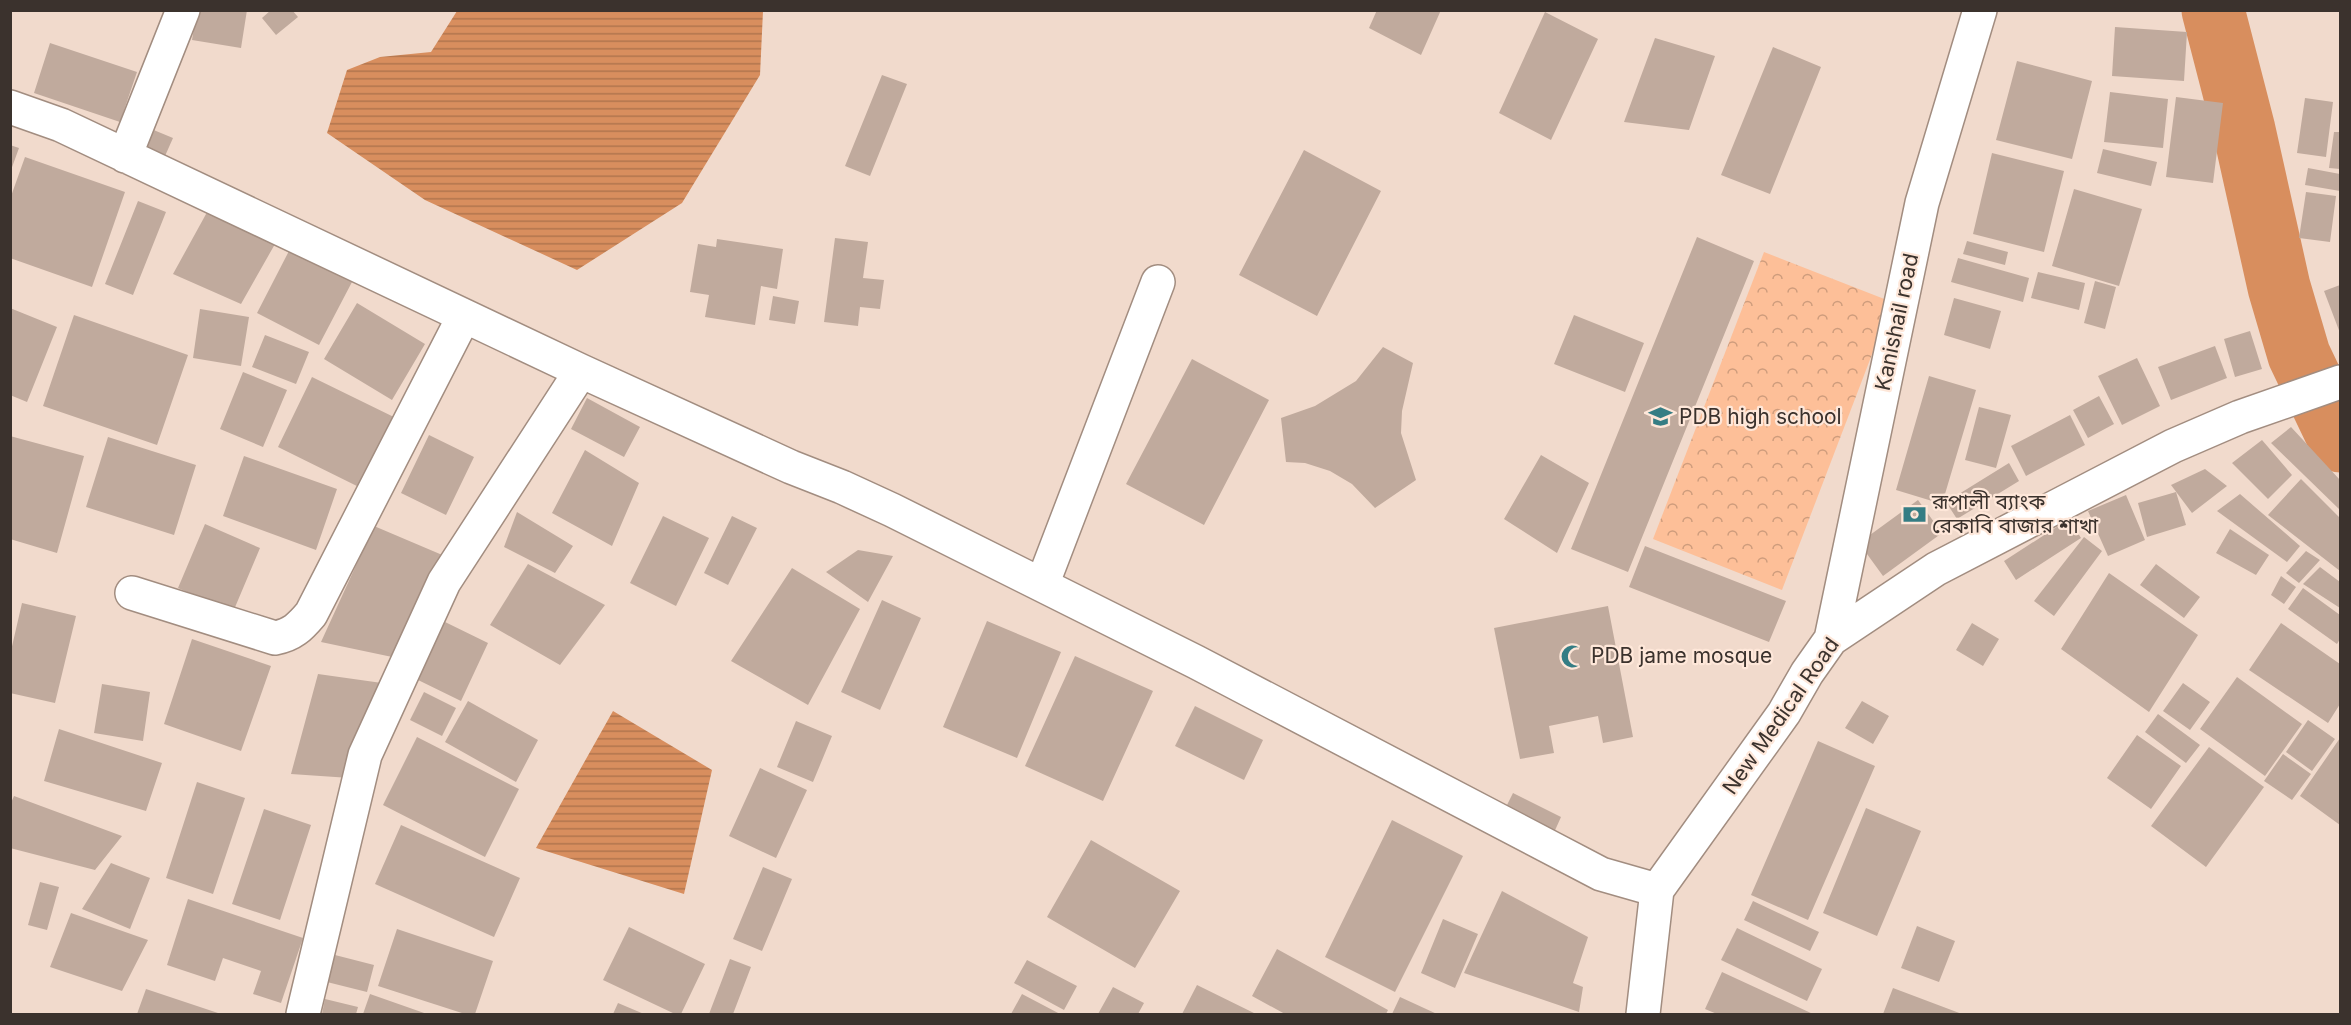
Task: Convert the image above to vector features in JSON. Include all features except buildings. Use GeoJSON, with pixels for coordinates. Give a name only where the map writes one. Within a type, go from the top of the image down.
{"type":"FeatureCollection","features":[{"type":"Feature","properties":{"kind":"street"},"geometry":{"type":"LineString","coordinates":[[125,156],[183,10]]}},
{"type":"Feature","properties":{"kind":"street","name":"Kanishail road"},"geometry":{"type":"LineString","coordinates":[[1831,639],[1922,204],[1980,10]]}},
{"type":"Feature","properties":{"kind":"street"},"geometry":{"type":"LineString","coordinates":[[10,107],[61,125],[581,371],[791,467],[862,496],[1196,662],[1601,874],[1657,890]]}},
{"type":"Feature","properties":{"kind":"street"},"geometry":{"type":"LineString","coordinates":[[1042,585],[1158,282]]}},
{"type":"Feature","properties":{"kind":"street"},"geometry":{"type":"LineString","coordinates":[[132,593],[275,638],[289,635],[299,628],[311,614],[464,316]]}},
{"type":"Feature","properties":{"kind":"street"},"geometry":{"type":"LineString","coordinates":[[303,1014],[365,755],[444,582],[581,371]]}},
{"type":"Feature","properties":{"kind":"street","name":"New Medical Road"},"geometry":{"type":"LineString","coordinates":[[1643,1014],[1657,890],[1784,713],[1807,673],[1831,639],[1936,569],[2173,446],[2240,417],[2340,382]]}},
{"type":"Feature","properties":{"kind":"green space"},"geometry":{"type":"Polygon","coordinates":[[[1764,252],[1892,302],[1782,590],[1653,539],[1764,252]]]}},
{"type":"Feature","properties":{"kind":"shaded area"},"geometry":{"type":"Polygon","coordinates":[[[457,11],[763,11],[760,75],[682,203],[577,270],[425,200],[327,133],[347,70],[380,57],[431,52],[457,11]]]}},
{"type":"Feature","properties":{"kind":"shaded area"},"geometry":{"type":"Polygon","coordinates":[[[613,711],[712,770],[684,894],[536,848],[613,711]]]}},
{"type":"Feature","properties":{"kind":"waterway"},"geometry":{"type":"LineString","coordinates":[[2213,10],[2244,130],[2279,287],[2299,355],[2340,441]]}},
{"type":"Feature","properties":{"kind":"place","name":"PDB high school"},"geometry":{"type":"Point","coordinates":[1661,417]}},
{"type":"Feature","properties":{"kind":"place","name":"রূপালী ব্যাংক রেকাবি বাজার শাখা"},"geometry":{"type":"Point","coordinates":[1914,514]}},
{"type":"Feature","properties":{"kind":"place","name":"PDB jame mosque"},"geometry":{"type":"Point","coordinates":[1573,656]}}]}
